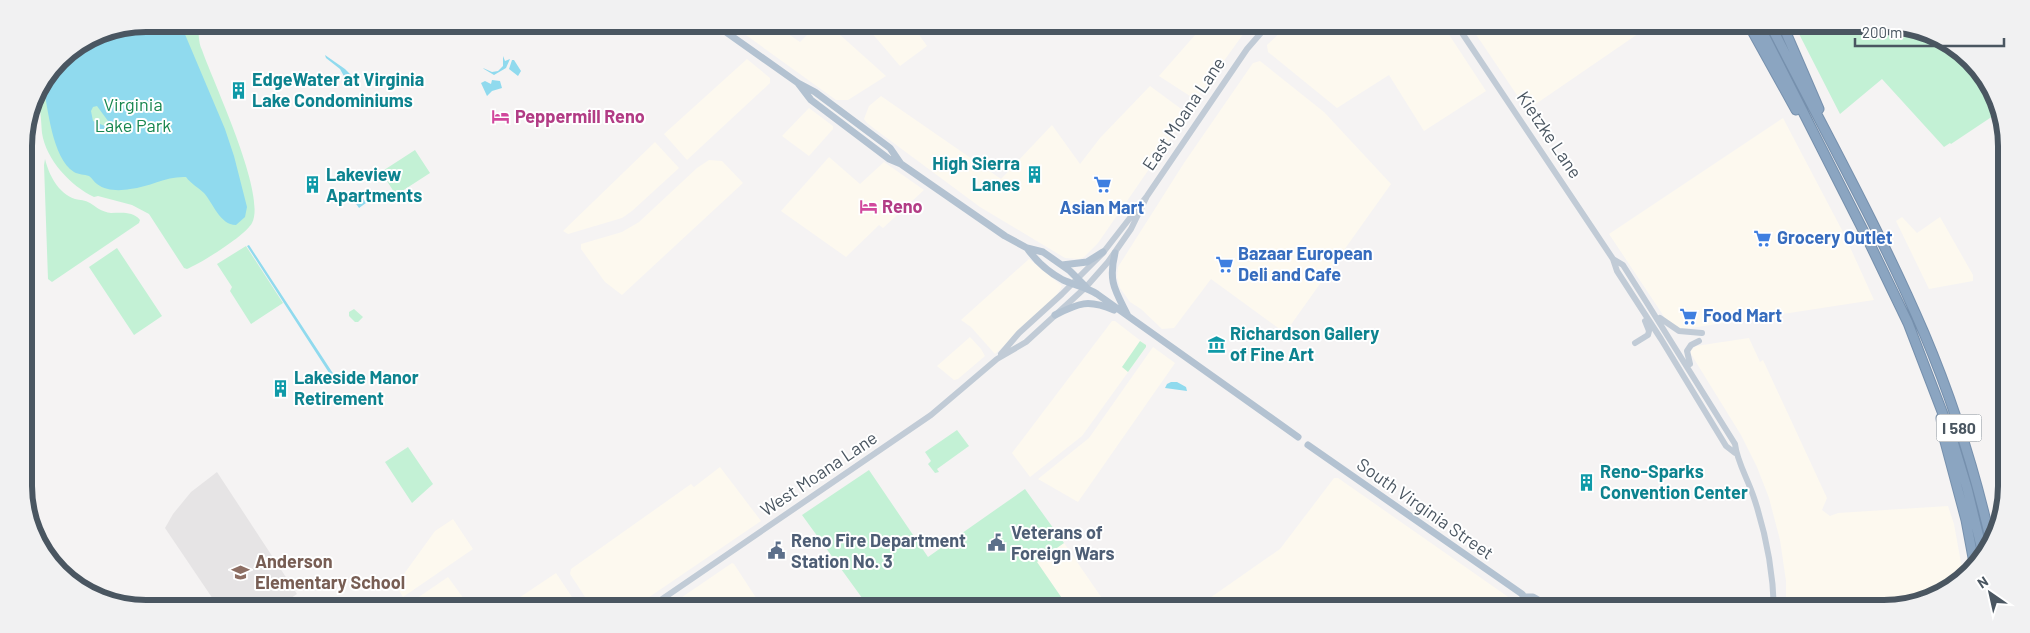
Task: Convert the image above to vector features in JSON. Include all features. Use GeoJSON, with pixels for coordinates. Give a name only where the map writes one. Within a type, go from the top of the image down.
{"type":"FeatureCollection","features":[{"type":"Feature","properties":{"kind":"highway"},"geometry":{"type":"LineString","coordinates":[[1752,32],[1785,92],[1825,155]]}},
{"type":"Feature","properties":{"kind":"highway","name":"I 580"},"geometry":{"type":"LineString","coordinates":[[1762,32],[1891,285],[1908,323],[1940,405],[1967,488],[1981,546]]}},
{"type":"Feature","properties":{"kind":"highway","name":"I 580"},"geometry":{"type":"LineString","coordinates":[[1774,32],[1919,321],[1962,437],[1988,532]]}},
{"type":"Feature","properties":{"kind":"highway"},"geometry":{"type":"LineString","coordinates":[[1786,32],[1811,88],[1834,149]]}},
{"type":"Feature","properties":{"kind":"highway"},"geometry":{"type":"LineString","coordinates":[[1940,405],[1942,434],[1966,520],[1973,557]]}},
{"type":"Feature","properties":{"kind":"main road"},"geometry":{"type":"LineString","coordinates":[[726,32],[798,83],[811,100],[889,159],[901,164],[978,218],[1027,248],[1043,252],[1062,265],[1075,281],[1128,316],[1298,437]]}},
{"type":"Feature","properties":{"kind":"main road","name":"East Moana Lane"},"geometry":{"type":"LineString","coordinates":[[1075,281],[1103,252],[1147,196],[1240,58],[1262,32]]}},
{"type":"Feature","properties":{"kind":"main road","name":"Kietzke Lane"},"geometry":{"type":"LineString","coordinates":[[1462,32],[1613,259],[1615,268],[1726,446],[1735,453]]}},
{"type":"Feature","properties":{"kind":"main road","name":"East Moana Lane"},"geometry":{"type":"LineString","coordinates":[[1086,287],[1115,253],[1131,229],[1147,196]]}},
{"type":"Feature","properties":{"kind":"main road"},"geometry":{"type":"LineString","coordinates":[[1027,248],[1042,266],[1063,280],[1075,281]]}},
{"type":"Feature","properties":{"kind":"main road"},"geometry":{"type":"LineString","coordinates":[[1062,265],[1088,262],[1103,252]]}},
{"type":"Feature","properties":{"kind":"main road"},"geometry":{"type":"LineString","coordinates":[[1115,253],[1112,280],[1128,316]]}},
{"type":"Feature","properties":{"kind":"main road","name":"Kietzke Lane"},"geometry":{"type":"LineString","coordinates":[[1613,259],[1623,265],[1733,440],[1735,453],[1748,482],[1764,532],[1771,572],[1773,600]]}},
{"type":"Feature","properties":{"kind":"main road","name":"West Moana Lane"},"geometry":{"type":"LineString","coordinates":[[661,600],[938,410],[997,359],[1019,333],[1075,281]]}},
{"type":"Feature","properties":{"kind":"main road","name":"West Moana Lane"},"geometry":{"type":"LineString","coordinates":[[997,359],[1026,342],[1086,287]]}},
{"type":"Feature","properties":{"kind":"main road"},"geometry":{"type":"LineString","coordinates":[[1632,295],[1649,331],[1645,338],[1635,342]]}},
{"type":"Feature","properties":{"kind":"main road"},"geometry":{"type":"LineString","coordinates":[[1055,315],[1088,302],[1103,305],[1128,316]]}},
{"type":"Feature","properties":{"kind":"main road"},"geometry":{"type":"LineString","coordinates":[[1654,313],[1675,330],[1702,333]]}},
{"type":"Feature","properties":{"kind":"main road"},"geometry":{"type":"LineString","coordinates":[[1697,381],[1686,354],[1691,345],[1699,341]]}},
{"type":"Feature","properties":{"kind":"main road","name":"South Virginia Street"},"geometry":{"type":"LineString","coordinates":[[1308,445],[1525,597],[1526,600]]}},
{"type":"Feature","properties":{"kind":"main road","name":"South Virginia Street"},"geometry":{"type":"LineString","coordinates":[[1525,597],[1533,597],[1538,600]]}},
{"type":"Feature","properties":{"kind":"shaded area"},"geometry":{"type":"Polygon","coordinates":[[[742,32],[785,32],[800,42],[810,32],[837,32],[886,76],[848,100],[836,100],[742,32]]]}},
{"type":"Feature","properties":{"kind":"shaded area"},"geometry":{"type":"Polygon","coordinates":[[[871,32],[917,32],[927,46],[900,66],[871,32]]]}},
{"type":"Feature","properties":{"kind":"shaded area"},"geometry":{"type":"Polygon","coordinates":[[[1198,32],[1245,32],[1198,97],[1193,98],[1159,76],[1198,32]]]}},
{"type":"Feature","properties":{"kind":"shaded area"},"geometry":{"type":"Polygon","coordinates":[[[1281,32],[1447,32],[1486,91],[1424,131],[1389,75],[1337,108],[1268,52],[1267,45],[1281,32]]]}},
{"type":"Feature","properties":{"kind":"shaded area"},"geometry":{"type":"Polygon","coordinates":[[[1474,32],[1641,32],[1527,110],[1474,32]]]}},
{"type":"Feature","properties":{"kind":"shaded area"},"geometry":{"type":"Polygon","coordinates":[[[747,59],[770,78],[770,83],[687,160],[664,134],[747,59]]]}},
{"type":"Feature","properties":{"kind":"shaded area"},"geometry":{"type":"Polygon","coordinates":[[[1260,61],[1324,112],[1391,184],[1285,333],[1211,279],[1174,328],[1162,329],[1141,309],[1130,302],[1120,288],[1117,277],[1118,267],[1184,163],[1253,63],[1260,61]]]}},
{"type":"Feature","properties":{"kind":"shaded area"},"geometry":{"type":"Polygon","coordinates":[[[1150,86],[1184,111],[1185,117],[1098,243],[1084,257],[1079,259],[1065,258],[980,207],[876,130],[864,119],[869,106],[881,96],[1001,179],[1052,125],[1080,164],[1100,138],[1150,86]]]}},
{"type":"Feature","properties":{"kind":"shaded area"},"geometry":{"type":"Polygon","coordinates":[[[809,108],[833,126],[833,129],[809,156],[782,136],[809,108]]]}},
{"type":"Feature","properties":{"kind":"shaded area"},"geometry":{"type":"Polygon","coordinates":[[[1783,118],[1844,234],[1874,300],[1684,329],[1678,328],[1665,318],[1609,234],[1783,118]]]}},
{"type":"Feature","properties":{"kind":"shaded area"},"geometry":{"type":"Polygon","coordinates":[[[655,142],[679,168],[622,218],[568,234],[563,231],[655,142]]]}},
{"type":"Feature","properties":{"kind":"shaded area"},"geometry":{"type":"Polygon","coordinates":[[[829,157],[860,184],[884,162],[924,190],[883,228],[879,225],[846,257],[781,211],[829,157]]]}},
{"type":"Feature","properties":{"kind":"shaded area"},"geometry":{"type":"Polygon","coordinates":[[[709,160],[722,161],[743,183],[622,295],[605,282],[581,249],[581,244],[622,232],[639,222],[697,168],[709,160]]]}},
{"type":"Feature","properties":{"kind":"shaded area"},"geometry":{"type":"Polygon","coordinates":[[[1902,217],[1917,233],[1940,217],[1973,275],[1973,281],[1929,289],[1896,221],[1902,217]]]}},
{"type":"Feature","properties":{"kind":"shaded area"},"geometry":{"type":"Polygon","coordinates":[[[1029,259],[1062,286],[1054,300],[995,354],[971,327],[961,320],[1029,259]]]}},
{"type":"Feature","properties":{"kind":"shaded area"},"geometry":{"type":"Polygon","coordinates":[[[1112,321],[1115,321],[1146,345],[1144,350],[1082,436],[1030,477],[1012,453],[1112,321]]]}},
{"type":"Feature","properties":{"kind":"shaded area"},"geometry":{"type":"Polygon","coordinates":[[[970,337],[985,356],[958,379],[954,380],[937,366],[970,337]]]}},
{"type":"Feature","properties":{"kind":"shaded area"},"geometry":{"type":"Polygon","coordinates":[[[1749,338],[1760,362],[1763,360],[1827,498],[1822,510],[1830,516],[1838,513],[1948,506],[1954,524],[1962,569],[1941,585],[1913,597],[1891,600],[1786,600],[1786,581],[1780,540],[1769,498],[1757,467],[1741,435],[1691,354],[1691,350],[1696,346],[1749,338]]]}},
{"type":"Feature","properties":{"kind":"shaded area"},"geometry":{"type":"Polygon","coordinates":[[[1153,347],[1175,363],[1078,502],[1038,479],[1089,438],[1153,347]]]}},
{"type":"Feature","properties":{"kind":"shaded area"},"geometry":{"type":"Polygon","coordinates":[[[720,467],[761,521],[645,600],[587,600],[570,574],[571,569],[691,484],[694,487],[720,467]]]}},
{"type":"Feature","properties":{"kind":"shaded area"},"geometry":{"type":"Polygon","coordinates":[[[217,472],[297,594],[288,600],[214,600],[165,528],[173,514],[191,492],[217,472]]]}},
{"type":"Feature","properties":{"kind":"shaded area"},"geometry":{"type":"Polygon","coordinates":[[[1334,478],[1338,478],[1513,600],[1207,600],[1280,549],[1334,478]]]}},
{"type":"Feature","properties":{"kind":"shaded area"},"geometry":{"type":"Polygon","coordinates":[[[453,519],[473,549],[403,597],[396,585],[435,531],[453,519]]]}},
{"type":"Feature","properties":{"kind":"shaded area"},"geometry":{"type":"Polygon","coordinates":[[[1064,543],[1103,600],[1063,600],[1036,561],[1064,543]]]}},
{"type":"Feature","properties":{"kind":"shaded area"},"geometry":{"type":"Polygon","coordinates":[[[732,563],[757,600],[678,600],[732,563]]]}},
{"type":"Feature","properties":{"kind":"shaded area"},"geometry":{"type":"Polygon","coordinates":[[[556,573],[574,600],[516,600],[556,573]]]}},
{"type":"Feature","properties":{"kind":"shaded area"},"geometry":{"type":"Polygon","coordinates":[[[448,577],[465,600],[414,600],[448,577]]]}},
{"type":"Feature","properties":{"kind":"green space","name":"Virginia Lake Park"},"geometry":{"type":"Polygon","coordinates":[[[198,32],[201,47],[246,164],[255,209],[252,223],[241,235],[222,249],[187,269],[184,268],[149,214],[132,205],[98,196],[94,197],[68,179],[54,162],[44,143],[40,109],[48,89],[66,66],[77,56],[103,41],[131,33],[198,32]]]}},
{"type":"Feature","properties":{"kind":"green space"},"geometry":{"type":"Polygon","coordinates":[[[1798,32],[1899,33],[1927,41],[1953,56],[1969,71],[1986,96],[1993,116],[1944,147],[1882,79],[1840,114],[1798,32]]]}},
{"type":"Feature","properties":{"kind":"green space"},"geometry":{"type":"Polygon","coordinates":[[[415,150],[430,173],[396,195],[381,172],[415,150]]]}},
{"type":"Feature","properties":{"kind":"green space"},"geometry":{"type":"Polygon","coordinates":[[[45,159],[55,183],[69,196],[88,202],[105,212],[130,214],[140,220],[139,223],[52,282],[48,279],[45,159]]]}},
{"type":"Feature","properties":{"kind":"green space"},"geometry":{"type":"Polygon","coordinates":[[[246,246],[283,303],[251,324],[230,291],[232,287],[217,264],[246,246]]]}},
{"type":"Feature","properties":{"kind":"green space"},"geometry":{"type":"Polygon","coordinates":[[[117,248],[162,316],[134,335],[89,267],[117,248]]]}},
{"type":"Feature","properties":{"kind":"green space"},"geometry":{"type":"Polygon","coordinates":[[[354,309],[363,317],[358,322],[355,322],[349,316],[349,312],[354,309]]]}},
{"type":"Feature","properties":{"kind":"green space"},"geometry":{"type":"Polygon","coordinates":[[[1140,341],[1146,347],[1128,372],[1122,367],[1140,341]]]}},
{"type":"Feature","properties":{"kind":"green space"},"geometry":{"type":"Polygon","coordinates":[[[957,430],[969,446],[937,469],[939,472],[935,473],[928,464],[931,461],[925,452],[957,430]]]}},
{"type":"Feature","properties":{"kind":"green space"},"geometry":{"type":"Polygon","coordinates":[[[408,447],[433,484],[412,503],[385,462],[408,447]]]}},
{"type":"Feature","properties":{"kind":"green space"},"geometry":{"type":"Polygon","coordinates":[[[869,470],[928,557],[1025,489],[1064,543],[1037,562],[1063,600],[872,600],[871,598],[864,600],[802,515],[869,470]]]}},
{"type":"Feature","properties":{"kind":"water","name":"Virginia Lake Park"},"geometry":{"type":"Polygon","coordinates":[[[184,32],[225,129],[234,156],[247,207],[245,217],[236,225],[230,224],[221,218],[204,193],[186,177],[172,178],[137,188],[122,190],[113,190],[101,186],[89,176],[74,172],[67,165],[56,144],[45,95],[66,66],[89,48],[117,36],[131,33],[184,32]],[[97,106],[93,107],[91,111],[93,121],[105,126],[108,121],[97,106]]]}},
{"type":"Feature","properties":{"kind":"water"},"geometry":{"type":"Polygon","coordinates":[[[325,55],[352,76],[349,81],[346,80],[340,69],[326,58],[325,55]]]}},
{"type":"Feature","properties":{"kind":"water"},"geometry":{"type":"Polygon","coordinates":[[[503,56],[505,61],[510,59],[506,68],[494,75],[483,68],[492,72],[498,71],[503,66],[503,56]]]}},
{"type":"Feature","properties":{"kind":"water"},"geometry":{"type":"Polygon","coordinates":[[[512,60],[514,60],[521,71],[518,76],[509,69],[512,60]]]}},
{"type":"Feature","properties":{"kind":"water"},"geometry":{"type":"Polygon","coordinates":[[[492,80],[500,81],[502,88],[492,91],[487,96],[481,83],[485,81],[491,84],[492,80]]]}},
{"type":"Feature","properties":{"kind":"water"},"geometry":{"type":"Polygon","coordinates":[[[360,193],[366,203],[359,208],[352,198],[360,193]]]}},
{"type":"Feature","properties":{"kind":"water"},"geometry":{"type":"Polygon","coordinates":[[[249,245],[338,381],[335,382],[247,246],[249,245]]]}},
{"type":"Feature","properties":{"kind":"water"},"geometry":{"type":"Polygon","coordinates":[[[1171,382],[1177,382],[1186,387],[1187,391],[1165,388],[1171,382]]]}},
{"type":"Feature","properties":{"kind":"place","name":"EdgeWater at Virginia Lake Condominiums"},"geometry":{"type":"Point","coordinates":[238,90]}},
{"type":"Feature","properties":{"kind":"place","name":"Peppermill Reno"},"geometry":{"type":"Point","coordinates":[501,117]}},
{"type":"Feature","properties":{"kind":"place","name":"High Sierra Lanes"},"geometry":{"type":"Point","coordinates":[1034,174]}},
{"type":"Feature","properties":{"kind":"place","name":"Lakeview Apartments"},"geometry":{"type":"Point","coordinates":[312,185]}},
{"type":"Feature","properties":{"kind":"place","name":"Asian Mart"},"geometry":{"type":"Point","coordinates":[1102,185]}},
{"type":"Feature","properties":{"kind":"place","name":"Reno"},"geometry":{"type":"Point","coordinates":[868,207]}},
{"type":"Feature","properties":{"kind":"place","name":"Grocery Outlet"},"geometry":{"type":"Point","coordinates":[1763,238]}},
{"type":"Feature","properties":{"kind":"place","name":"Bazaar European Deli and Cafe"},"geometry":{"type":"Point","coordinates":[1224,264]}},
{"type":"Feature","properties":{"kind":"place","name":"Food Mart"},"geometry":{"type":"Point","coordinates":[1689,316]}},
{"type":"Feature","properties":{"kind":"place","name":"Richardson Gallery of Fine Art"},"geometry":{"type":"Point","coordinates":[1216,344]}},
{"type":"Feature","properties":{"kind":"place","name":"Lakeside Manor Retirement"},"geometry":{"type":"Point","coordinates":[280,388]}},
{"type":"Feature","properties":{"kind":"place","name":"Reno-Sparks Convention Center"},"geometry":{"type":"Point","coordinates":[1586,482]}},
{"type":"Feature","properties":{"kind":"place","name":"Veterans of Foreign Wars"},"geometry":{"type":"Point","coordinates":[997,543]}},
{"type":"Feature","properties":{"kind":"place","name":"Reno Fire Department Station No. 3"},"geometry":{"type":"Point","coordinates":[777,551]}},
{"type":"Feature","properties":{"kind":"place","name":"Anderson Elementary School"},"geometry":{"type":"Point","coordinates":[241,572]}}]}
